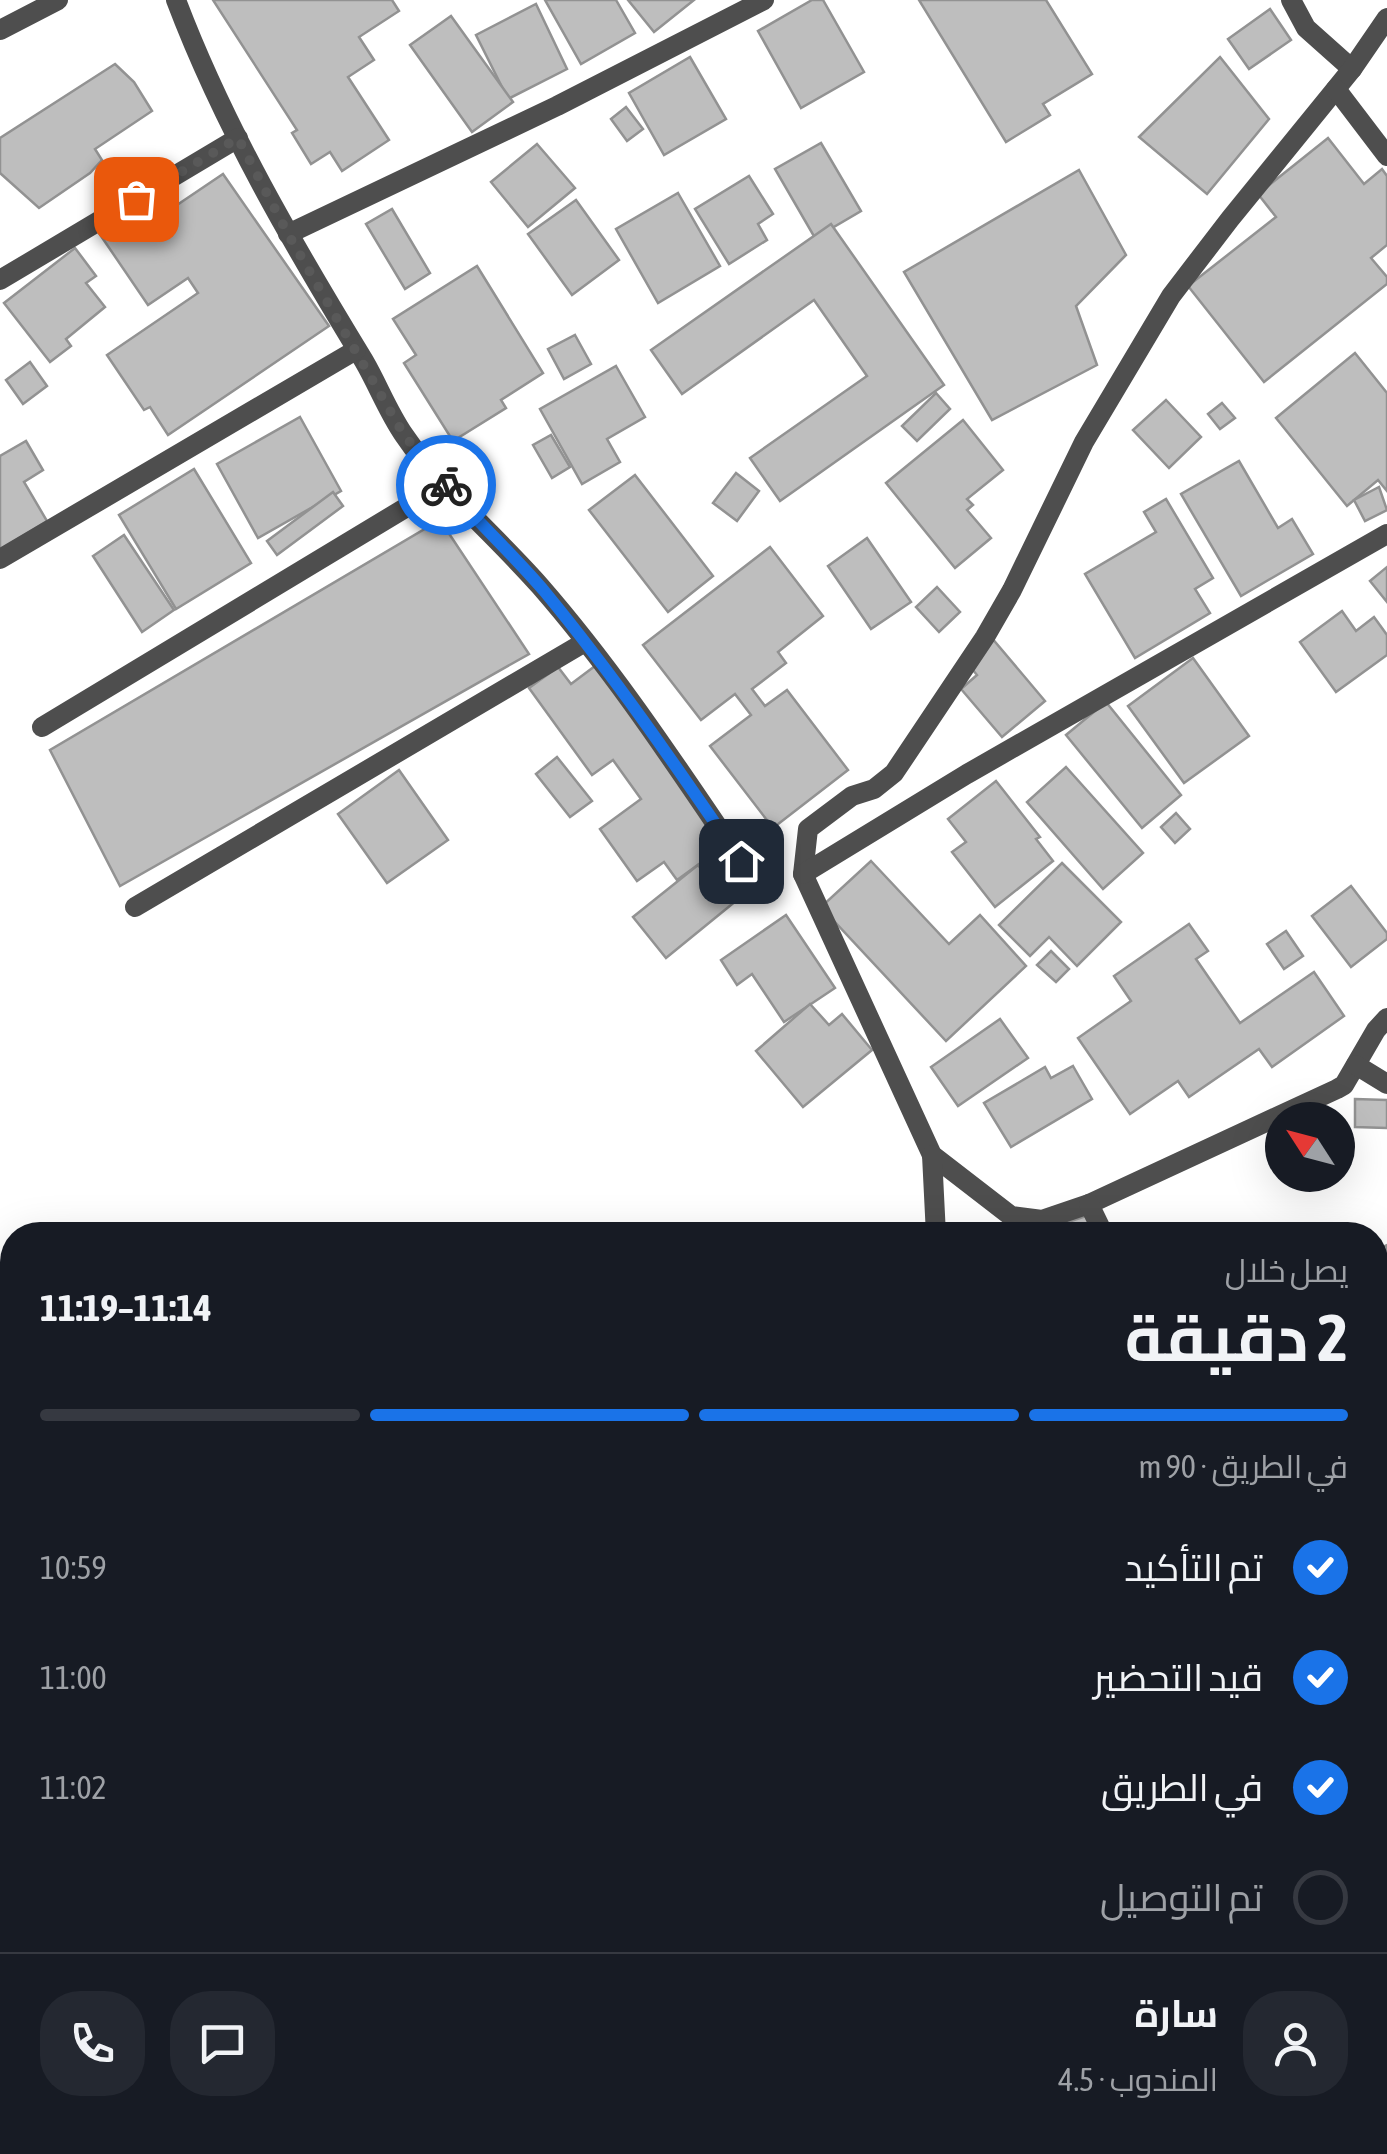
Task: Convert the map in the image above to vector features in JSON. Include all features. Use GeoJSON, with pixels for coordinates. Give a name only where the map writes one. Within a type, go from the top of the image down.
{"type":"FeatureCollection","features":[{"type":"Feature","properties":{"kind":"street"},"geometry":{"type":"LineString","coordinates":[[0,30],[58,0]]}},
{"type":"Feature","properties":{"kind":"street"},"geometry":{"type":"LineString","coordinates":[[176,0],[208,78],[288,234],[404,435],[478,524],[541,588],[641,714],[741,861]]}},
{"type":"Feature","properties":{"kind":"street"},"geometry":{"type":"LineString","coordinates":[[288,234],[557,106],[764,0]]}},
{"type":"Feature","properties":{"kind":"street"},"geometry":{"type":"LineString","coordinates":[[1291,0],[1306,28],[1352,69]]}},
{"type":"Feature","properties":{"kind":"street"},"geometry":{"type":"LineString","coordinates":[[935,1222],[932,1156],[803,874],[808,828],[852,796],[874,789],[894,772],[1004,606],[1084,442],[1171,296],[1336,90],[1387,18]]}},
{"type":"Feature","properties":{"kind":"street"},"geometry":{"type":"LineString","coordinates":[[1336,90],[1387,156]]}},
{"type":"Feature","properties":{"kind":"street"},"geometry":{"type":"LineString","coordinates":[[0,280],[238,138]]}},
{"type":"Feature","properties":{"kind":"street"},"geometry":{"type":"LineString","coordinates":[[0,559],[356,350]]}},
{"type":"Feature","properties":{"kind":"street"},"geometry":{"type":"LineString","coordinates":[[42,727],[445,484]]}},
{"type":"Feature","properties":{"kind":"street"},"geometry":{"type":"LineString","coordinates":[[803,874],[966,774],[1387,534]]}},
{"type":"Feature","properties":{"kind":"street"},"geometry":{"type":"LineString","coordinates":[[135,907],[584,642]]}},
{"type":"Feature","properties":{"kind":"street"},"geometry":{"type":"LineString","coordinates":[[932,1156],[1011,1216],[1042,1220],[1090,1204],[1336,1090],[1344,1085],[1387,1018]]}},
{"type":"Feature","properties":{"kind":"street"},"geometry":{"type":"LineString","coordinates":[[1356,1065],[1387,1084]]}},
{"type":"Feature","properties":{"kind":"street"},"geometry":{"type":"LineString","coordinates":[[1090,1204],[1098,1222]]}},
{"type":"Feature","properties":{"kind":"building"},"geometry":{"type":"Polygon","coordinates":[[[213,0],[392,0],[399,11],[359,37],[374,60],[348,77],[389,140],[342,171],[330,152],[311,164],[292,133],[297,130],[213,0]]]}},
{"type":"Feature","properties":{"kind":"building"},"geometry":{"type":"Polygon","coordinates":[[[545,0],[616,0],[635,33],[581,64],[545,0]]]}},
{"type":"Feature","properties":{"kind":"building"},"geometry":{"type":"Polygon","coordinates":[[[628,0],[694,0],[654,32],[628,0]]]}},
{"type":"Feature","properties":{"kind":"building"},"geometry":{"type":"Polygon","coordinates":[[[812,0],[823,0],[864,72],[801,108],[758,31],[812,0]]]}},
{"type":"Feature","properties":{"kind":"building"},"geometry":{"type":"Polygon","coordinates":[[[919,0],[1046,0],[1092,74],[1043,104],[1050,115],[1006,142],[919,0]]]}},
{"type":"Feature","properties":{"kind":"building"},"geometry":{"type":"Polygon","coordinates":[[[536,4],[567,69],[508,99],[476,35],[536,4]]]}},
{"type":"Feature","properties":{"kind":"building"},"geometry":{"type":"Polygon","coordinates":[[[1270,9],[1291,40],[1249,69],[1228,39],[1270,9]]]}},
{"type":"Feature","properties":{"kind":"building"},"geometry":{"type":"Polygon","coordinates":[[[451,16],[513,102],[472,132],[410,45],[451,16]]]}},
{"type":"Feature","properties":{"kind":"building"},"geometry":{"type":"Polygon","coordinates":[[[690,57],[726,119],[664,155],[629,93],[690,57]]]}},
{"type":"Feature","properties":{"kind":"building"},"geometry":{"type":"Polygon","coordinates":[[[1220,57],[1269,119],[1207,194],[1139,137],[1220,57]]]}},
{"type":"Feature","properties":{"kind":"building"},"geometry":{"type":"Polygon","coordinates":[[[115,64],[134,82],[152,111],[95,149],[102,160],[90,173],[39,208],[0,173],[0,138],[115,64]]]}},
{"type":"Feature","properties":{"kind":"building"},"geometry":{"type":"Polygon","coordinates":[[[626,107],[643,129],[627,141],[611,119],[626,107]]]}},
{"type":"Feature","properties":{"kind":"building"},"geometry":{"type":"Polygon","coordinates":[[[1328,138],[1364,184],[1382,169],[1387,176],[1387,245],[1371,258],[1387,277],[1387,284],[1264,382],[1188,286],[1276,217],[1258,194],[1328,138]]]}},
{"type":"Feature","properties":{"kind":"building"},"geometry":{"type":"Polygon","coordinates":[[[821,143],[861,211],[815,238],[775,169],[821,143]]]}},
{"type":"Feature","properties":{"kind":"building"},"geometry":{"type":"Polygon","coordinates":[[[537,144],[575,188],[528,227],[491,182],[537,144]]]}},
{"type":"Feature","properties":{"kind":"building"},"geometry":{"type":"Polygon","coordinates":[[[1079,170],[1126,255],[1076,306],[1097,365],[992,420],[904,272],[1079,170]]]}},
{"type":"Feature","properties":{"kind":"building"},"geometry":{"type":"Polygon","coordinates":[[[223,174],[329,326],[168,435],[150,407],[144,410],[107,355],[198,293],[188,278],[148,305],[99,233],[166,188],[177,205],[223,174]]]}},
{"type":"Feature","properties":{"kind":"building"},"geometry":{"type":"Polygon","coordinates":[[[749,176],[773,214],[758,224],[767,240],[729,264],[695,209],[749,176]]]}},
{"type":"Feature","properties":{"kind":"building"},"geometry":{"type":"Polygon","coordinates":[[[678,193],[720,266],[658,303],[616,229],[678,193]]]}},
{"type":"Feature","properties":{"kind":"building"},"geometry":{"type":"Polygon","coordinates":[[[576,200],[619,260],[572,295],[528,234],[576,200]]]}},
{"type":"Feature","properties":{"kind":"building"},"geometry":{"type":"Polygon","coordinates":[[[392,209],[430,273],[405,289],[366,224],[392,209]]]}},
{"type":"Feature","properties":{"kind":"building"},"geometry":{"type":"Polygon","coordinates":[[[831,224],[944,385],[780,501],[750,458],[867,376],[814,300],[682,394],[651,350],[831,224]]]}},
{"type":"Feature","properties":{"kind":"building"},"geometry":{"type":"Polygon","coordinates":[[[75,248],[96,276],[86,283],[105,307],[66,339],[71,346],[50,362],[4,303],[75,248]]]}},
{"type":"Feature","properties":{"kind":"building"},"geometry":{"type":"Polygon","coordinates":[[[477,266],[543,373],[501,400],[506,408],[453,441],[404,363],[416,355],[393,319],[477,266]]]}},
{"type":"Feature","properties":{"kind":"building"},"geometry":{"type":"Polygon","coordinates":[[[575,335],[591,364],[564,379],[548,349],[575,335]]]}},
{"type":"Feature","properties":{"kind":"building"},"geometry":{"type":"Polygon","coordinates":[[[1355,353],[1387,393],[1387,491],[1378,480],[1347,506],[1276,418],[1355,353]]]}},
{"type":"Feature","properties":{"kind":"building"},"geometry":{"type":"Polygon","coordinates":[[[30,362],[47,386],[23,404],[6,380],[30,362]]]}},
{"type":"Feature","properties":{"kind":"building"},"geometry":{"type":"Polygon","coordinates":[[[616,366],[645,417],[607,439],[620,462],[582,484],[540,409],[616,366]]]}},
{"type":"Feature","properties":{"kind":"building"},"geometry":{"type":"Polygon","coordinates":[[[936,393],[950,409],[917,441],[902,426],[936,393]]]}},
{"type":"Feature","properties":{"kind":"building"},"geometry":{"type":"Polygon","coordinates":[[[1166,400],[1201,437],[1169,468],[1133,430],[1166,400]]]}},
{"type":"Feature","properties":{"kind":"building"},"geometry":{"type":"Polygon","coordinates":[[[1222,403],[1235,418],[1220,429],[1208,414],[1222,403]]]}},
{"type":"Feature","properties":{"kind":"building"},"geometry":{"type":"Polygon","coordinates":[[[300,417],[341,491],[258,538],[217,464],[300,417]]]}},
{"type":"Feature","properties":{"kind":"building"},"geometry":{"type":"Polygon","coordinates":[[[963,420],[1003,470],[967,499],[973,505],[967,510],[991,538],[955,568],[886,483],[963,420]]]}},
{"type":"Feature","properties":{"kind":"building"},"geometry":{"type":"Polygon","coordinates":[[[551,435],[570,467],[552,478],[533,445],[551,435]]]}},
{"type":"Feature","properties":{"kind":"building"},"geometry":{"type":"Polygon","coordinates":[[[26,441],[43,470],[24,482],[47,521],[0,550],[0,456],[26,441]]]}},
{"type":"Feature","properties":{"kind":"building"},"geometry":{"type":"Polygon","coordinates":[[[1239,461],[1278,528],[1292,519],[1313,554],[1241,596],[1181,494],[1239,461]]]}},
{"type":"Feature","properties":{"kind":"building"},"geometry":{"type":"Polygon","coordinates":[[[194,469],[251,563],[176,609],[119,515],[194,469]]]}},
{"type":"Feature","properties":{"kind":"building"},"geometry":{"type":"Polygon","coordinates":[[[736,473],[759,491],[737,521],[713,503],[736,473]]]}},
{"type":"Feature","properties":{"kind":"building"},"geometry":{"type":"Polygon","coordinates":[[[635,475],[713,576],[668,612],[589,510],[635,475]]]}},
{"type":"Feature","properties":{"kind":"building"},"geometry":{"type":"Polygon","coordinates":[[[1379,487],[1387,510],[1365,521],[1354,500],[1379,487]]]}},
{"type":"Feature","properties":{"kind":"building"},"geometry":{"type":"Polygon","coordinates":[[[333,492],[343,506],[277,555],[267,541],[333,492]]]}},
{"type":"Feature","properties":{"kind":"building"},"geometry":{"type":"Polygon","coordinates":[[[1166,499],[1213,578],[1195,589],[1210,613],[1135,658],[1085,574],[1156,532],[1144,512],[1166,499]]]}},
{"type":"Feature","properties":{"kind":"building"},"geometry":{"type":"Polygon","coordinates":[[[440,520],[529,654],[120,886],[50,750],[440,520]]]}},
{"type":"Feature","properties":{"kind":"building"},"geometry":{"type":"Polygon","coordinates":[[[124,535],[174,610],[142,632],[93,556],[124,535]]]}},
{"type":"Feature","properties":{"kind":"building"},"geometry":{"type":"Polygon","coordinates":[[[867,538],[911,602],[871,629],[828,566],[867,538]]]}},
{"type":"Feature","properties":{"kind":"building"},"geometry":{"type":"Polygon","coordinates":[[[770,547],[823,616],[778,652],[786,663],[752,689],[765,706],[787,690],[848,770],[773,828],[710,746],[751,715],[735,694],[701,720],[643,645],[770,547]]]}},
{"type":"Feature","properties":{"kind":"building"},"geometry":{"type":"Polygon","coordinates":[[[1387,567],[1387,602],[1370,581],[1387,567]]]}},
{"type":"Feature","properties":{"kind":"building"},"geometry":{"type":"Polygon","coordinates":[[[937,587],[960,612],[939,632],[916,607],[937,587]]]}},
{"type":"Feature","properties":{"kind":"building"},"geometry":{"type":"Polygon","coordinates":[[[1342,611],[1356,631],[1374,617],[1387,635],[1387,655],[1336,692],[1300,642],[1342,611]]]}},
{"type":"Feature","properties":{"kind":"building"},"geometry":{"type":"Polygon","coordinates":[[[991,637],[1045,701],[1002,737],[961,689],[977,675],[964,659],[991,637]]]}},
{"type":"Feature","properties":{"kind":"building"},"geometry":{"type":"Polygon","coordinates":[[[1193,658],[1249,736],[1184,783],[1128,706],[1193,658]]]}},
{"type":"Feature","properties":{"kind":"building"},"geometry":{"type":"Polygon","coordinates":[[[599,663],[728,843],[677,880],[664,862],[637,881],[600,829],[641,799],[613,760],[592,775],[529,688],[558,667],[571,684],[599,663]]]}},
{"type":"Feature","properties":{"kind":"building"},"geometry":{"type":"Polygon","coordinates":[[[1106,702],[1181,795],[1142,828],[1066,735],[1106,702]]]}},
{"type":"Feature","properties":{"kind":"building"},"geometry":{"type":"Polygon","coordinates":[[[557,757],[592,801],[570,817],[536,774],[557,757]]]}},
{"type":"Feature","properties":{"kind":"building"},"geometry":{"type":"Polygon","coordinates":[[[1066,767],[1143,853],[1103,889],[1027,802],[1066,767]]]}},
{"type":"Feature","properties":{"kind":"building"},"geometry":{"type":"Polygon","coordinates":[[[399,770],[448,840],[387,883],[338,814],[399,770]]]}},
{"type":"Feature","properties":{"kind":"building"},"geometry":{"type":"Polygon","coordinates":[[[996,781],[1040,837],[1036,839],[1053,861],[995,907],[952,852],[966,842],[948,819],[996,781]]]}},
{"type":"Feature","properties":{"kind":"building"},"geometry":{"type":"Polygon","coordinates":[[[1176,813],[1190,829],[1175,843],[1161,827],[1176,813]]]}},
{"type":"Feature","properties":{"kind":"building"},"geometry":{"type":"Polygon","coordinates":[[[871,861],[949,944],[980,915],[1026,966],[946,1041],[821,907],[871,861]]]}},
{"type":"Feature","properties":{"kind":"building"},"geometry":{"type":"Polygon","coordinates":[[[1062,863],[1121,922],[1077,966],[1049,937],[1030,956],[999,925],[1062,863]]]}},
{"type":"Feature","properties":{"kind":"building"},"geometry":{"type":"Polygon","coordinates":[[[698,865],[723,897],[746,878],[753,887],[666,958],[633,917],[698,865]]]}},
{"type":"Feature","properties":{"kind":"building"},"geometry":{"type":"Polygon","coordinates":[[[1351,886],[1387,933],[1387,939],[1351,967],[1312,916],[1351,886]]]}},
{"type":"Feature","properties":{"kind":"building"},"geometry":{"type":"Polygon","coordinates":[[[786,915],[835,988],[784,1022],[752,974],[737,985],[721,960],[786,915]]]}},
{"type":"Feature","properties":{"kind":"building"},"geometry":{"type":"Polygon","coordinates":[[[1189,924],[1208,951],[1196,959],[1240,1023],[1314,972],[1344,1016],[1272,1067],[1259,1049],[1189,1097],[1178,1081],[1130,1114],[1078,1038],[1131,1001],[1114,976],[1189,924]]]}},
{"type":"Feature","properties":{"kind":"building"},"geometry":{"type":"Polygon","coordinates":[[[1286,931],[1303,956],[1284,969],[1267,944],[1286,931]]]}},
{"type":"Feature","properties":{"kind":"building"},"geometry":{"type":"Polygon","coordinates":[[[1051,951],[1069,969],[1056,982],[1037,965],[1051,951]]]}},
{"type":"Feature","properties":{"kind":"building"},"geometry":{"type":"Polygon","coordinates":[[[810,1004],[829,1025],[842,1014],[872,1050],[803,1107],[756,1051],[810,1004]]]}},
{"type":"Feature","properties":{"kind":"building"},"geometry":{"type":"Polygon","coordinates":[[[1000,1019],[1028,1058],[958,1106],[931,1067],[1000,1019]]]}},
{"type":"Feature","properties":{"kind":"building"},"geometry":{"type":"Polygon","coordinates":[[[1073,1066],[1092,1099],[1011,1147],[984,1103],[1045,1067],[1051,1078],[1073,1066]]]}},
{"type":"Feature","properties":{"kind":"building"},"geometry":{"type":"Polygon","coordinates":[[[1387,1100],[1387,1128],[1355,1127],[1355,1102],[1387,1100]]]}},
{"type":"Feature","properties":{"kind":"building"},"geometry":{"type":"Polygon","coordinates":[[[1089,1215],[1091,1222],[1068,1222],[1089,1215]]]}},
{"type":"Feature","properties":{"kind":"way so far"},"geometry":{"type":"LineString","coordinates":[[136,199],[238,138],[288,234],[404,435],[446,485]]}},
{"type":"Feature","properties":{"kind":"route"},"geometry":{"type":"LineString","coordinates":[[446,485],[541,588],[610,674],[741,861]]}}]}
